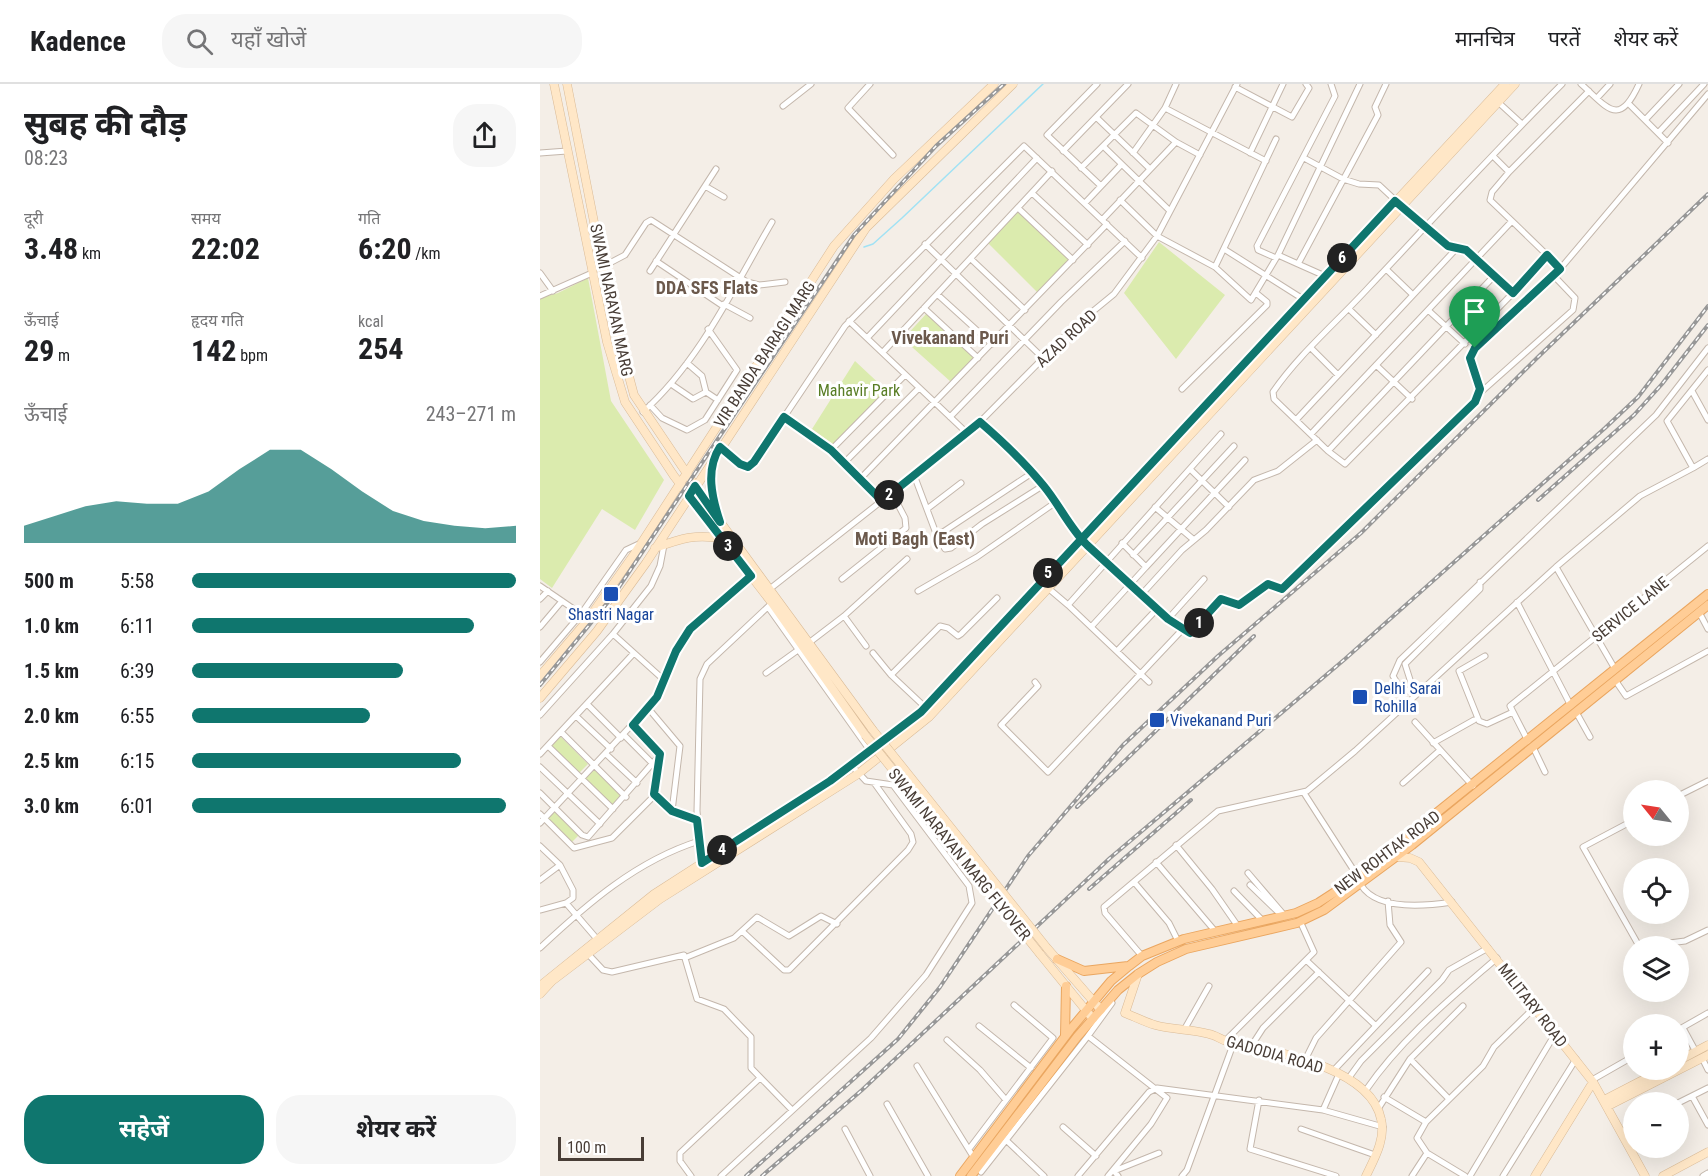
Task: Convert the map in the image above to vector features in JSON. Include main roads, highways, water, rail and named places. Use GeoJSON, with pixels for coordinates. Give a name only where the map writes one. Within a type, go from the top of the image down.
{"type":"FeatureCollection","features":[{"type":"Feature","properties":{"kind":"main road","name":"SWAMI NARAYAN MARG"},"geometry":{"type":"LineString","coordinates":[[554,84],[591,273],[611,359],[626,402],[680,484],[751,576],[770,605]]}},
{"type":"Feature","properties":{"kind":"main road","name":"SWAMI NARAYAN MARG"},"geometry":{"type":"LineString","coordinates":[[567,84],[611,309],[630,384],[643,412],[720,522],[810,642]]}},
{"type":"Feature","properties":{"kind":"main road","name":"VIR BANDA BAIRAGI MARG"},"geometry":{"type":"LineString","coordinates":[[540,676],[586,622],[641,543],[834,246],[894,178],[994,84]]}},
{"type":"Feature","properties":{"kind":"main road","name":"VIR BANDA BAIRAGI MARG"},"geometry":{"type":"LineString","coordinates":[[540,698],[597,631],[655,548],[866,228],[1013,84]]}},
{"type":"Feature","properties":{"kind":"main road"},"geometry":{"type":"LineString","coordinates":[[540,986],[654,894],[852,766],[925,707],[1084,542],[1398,204],[1505,84]]}},
{"type":"Feature","properties":{"kind":"main road"},"geometry":{"type":"LineString","coordinates":[[540,994],[552,981],[660,899],[858,774],[929,717],[1303,299],[1515,84]]}},
{"type":"Feature","properties":{"kind":"main road"},"geometry":{"type":"LineString","coordinates":[[718,450],[710,486],[720,522]]}},
{"type":"Feature","properties":{"kind":"main road"},"geometry":{"type":"LineString","coordinates":[[655,548],[687,536],[723,539]]}},
{"type":"Feature","properties":{"kind":"main road","name":"NEW ROHTAK ROAD"},"geometry":{"type":"LineString","coordinates":[[976,1169],[1065,1036],[1128,966],[1142,956],[1178,941],[1283,915],[1318,903],[1397,857],[1573,709],[1615,669],[1708,594]]}},
{"type":"Feature","properties":{"kind":"main road","name":"SWAMI NARAYAN MARG FLYOVER"},"geometry":{"type":"LineString","coordinates":[[770,605],[1066,986]]}},
{"type":"Feature","properties":{"kind":"main road","name":"NEW ROHTAK ROAD"},"geometry":{"type":"LineString","coordinates":[[1573,709],[1615,680],[1708,605]]}},
{"type":"Feature","properties":{"kind":"main road","name":"SWAMI NARAYAN MARG FLYOVER"},"geometry":{"type":"LineString","coordinates":[[810,642],[869,732],[1058,959]]}},
{"type":"Feature","properties":{"kind":"main road","name":"NEW ROHTAK ROAD"},"geometry":{"type":"LineString","coordinates":[[960,1176],[976,1169],[1118,990],[1137,976],[1186,949],[1300,921],[1324,910],[1473,786],[1530,744]]}},
{"type":"Feature","properties":{"kind":"main road","name":"MILITARY ROAD"},"geometry":{"type":"LineString","coordinates":[[1397,857],[1410,858],[1419,862],[1535,1006],[1592,1081],[1622,1131],[1645,1176]]}},
{"type":"Feature","properties":{"kind":"main road"},"geometry":{"type":"LineString","coordinates":[[1058,959],[1084,971],[1128,966]]}},
{"type":"Feature","properties":{"kind":"main road"},"geometry":{"type":"LineString","coordinates":[[1058,959],[1101,1010]]}},
{"type":"Feature","properties":{"kind":"main road","name":"GADODIA ROAD"},"geometry":{"type":"LineString","coordinates":[[1137,976],[1125,1013],[1152,1024],[1209,1034],[1225,1041],[1252,1045],[1336,1072],[1366,1090],[1378,1109],[1383,1127],[1366,1176]]}},
{"type":"Feature","properties":{"kind":"main road"},"geometry":{"type":"LineString","coordinates":[[1066,986],[1093,1019]]}},
{"type":"Feature","properties":{"kind":"main road"},"geometry":{"type":"LineString","coordinates":[[1065,1036],[1066,986]]}},
{"type":"Feature","properties":{"kind":"main road"},"geometry":{"type":"LineString","coordinates":[[1689,1055],[1708,1045]]}},
{"type":"Feature","properties":{"kind":"main road"},"geometry":{"type":"LineString","coordinates":[[1606,1103],[1705,1057]]}},
{"type":"Feature","properties":{"kind":"main road"},"geometry":{"type":"LineString","coordinates":[[1606,1103],[1645,1080]]}},
{"type":"Feature","properties":{"kind":"main road"},"geometry":{"type":"LineString","coordinates":[[1535,1176],[1592,1081]]}},
{"type":"Feature","properties":{"kind":"main road"},"geometry":{"type":"LineString","coordinates":[[1663,1176],[1708,1152]]}},
{"type":"Feature","properties":{"kind":"waterway"},"geometry":{"type":"LineString","coordinates":[[864,247],[873,244],[902,218],[1043,84]]}},
{"type":"Feature","properties":{"kind":"railway"},"geometry":{"type":"LineString","coordinates":[[540,685],[613,596],[854,235],[936,146],[1004,84]]}},
{"type":"Feature","properties":{"kind":"railway"},"geometry":{"type":"LineString","coordinates":[[746,1176],[898,1039],[940,987],[1028,856],[1123,745],[1218,656],[1361,533],[1537,358],[1708,194]]}},
{"type":"Feature","properties":{"kind":"railway"},"geometry":{"type":"LineString","coordinates":[[762,1176],[862,1090],[1110,858],[1345,659],[1605,428],[1638,397],[1708,306]]}},
{"type":"Feature","properties":{"kind":"railway"},"geometry":{"type":"LineString","coordinates":[[1538,500],[1634,415],[1662,384],[1708,325]]}},
{"type":"Feature","properties":{"kind":"railway"},"geometry":{"type":"LineString","coordinates":[[1077,807],[1254,636]]}},
{"type":"Feature","properties":{"kind":"railway"},"geometry":{"type":"LineString","coordinates":[[1089,889],[1191,800]]}},
{"type":"Feature","properties":{"kind":"place","name":"Shastri Nagar"},"geometry":{"type":"Point","coordinates":[611,594]}},
{"type":"Feature","properties":{"kind":"place","name":"Delhi Sarai Rohilla"},"geometry":{"type":"Point","coordinates":[1360,697]}},
{"type":"Feature","properties":{"kind":"place","name":"Vivekanand Puri"},"geometry":{"type":"Point","coordinates":[1157,720]}},
{"type":"Feature","properties":{"kind":"district","name":"DDA SFS Flats"},"geometry":{"type":"Point","coordinates":[707,288]}},
{"type":"Feature","properties":{"kind":"district","name":"Vivekanand Puri"},"geometry":{"type":"Point","coordinates":[950,338]}},
{"type":"Feature","properties":{"kind":"district","name":"Moti Bagh (East)"},"geometry":{"type":"Point","coordinates":[915,539]}},
{"type":"Feature","properties":{"kind":"park label","name":"Mahavir Park"},"geometry":{"type":"Point","coordinates":[859,390]}}]}
